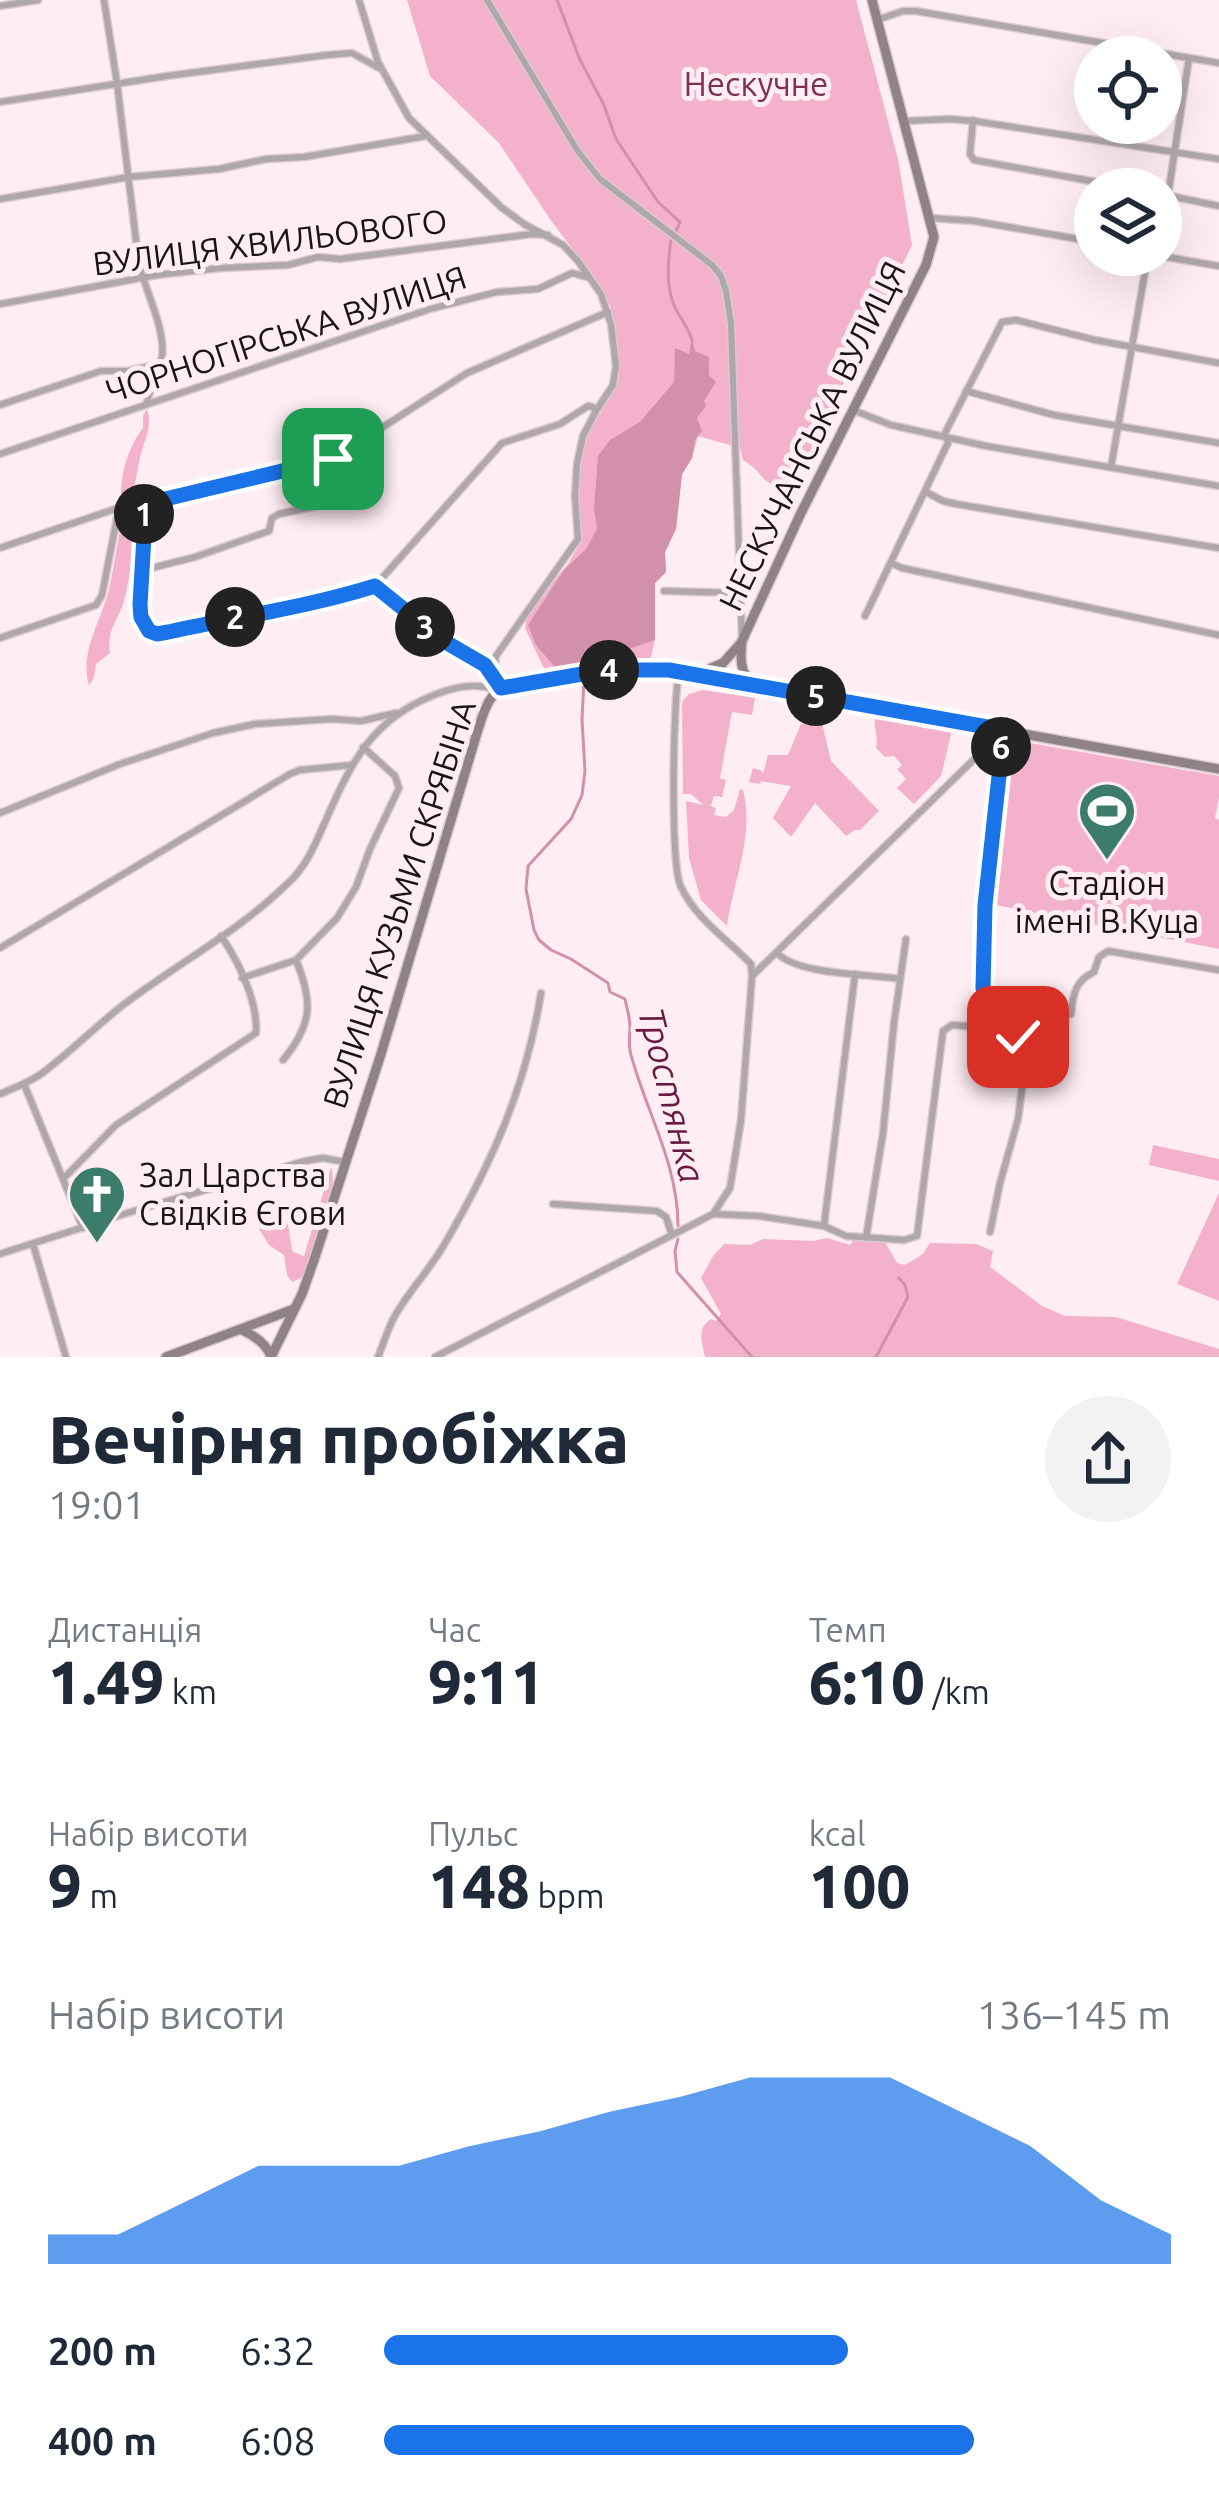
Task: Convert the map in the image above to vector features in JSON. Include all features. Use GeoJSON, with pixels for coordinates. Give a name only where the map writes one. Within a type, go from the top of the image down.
{"type":"FeatureCollection","features":[{"type":"Feature","properties":{"kind":"main road","name":"НЕСКУЧАНСЬКА ВУЛИЦЯ"},"geometry":{"type":"LineString","coordinates":[[752,685],[741,664],[742,641],[926,265],[934,237],[872,0]]}},
{"type":"Feature","properties":{"kind":"main road"},"geometry":{"type":"LineString","coordinates":[[685,673],[723,663],[742,641]]}},
{"type":"Feature","properties":{"kind":"main road","name":"ВУЛИЦЯ КУЗЬМИ СКРЯБІНА"},"geometry":{"type":"LineString","coordinates":[[271,1357],[314,1260],[477,733],[498,686],[625,669],[685,673],[1219,769]]}},
{"type":"Feature","properties":{"kind":"main road"},"geometry":{"type":"LineString","coordinates":[[166,1357],[295,1309]]}},
{"type":"Feature","properties":{"kind":"main road"},"geometry":{"type":"LineString","coordinates":[[242,1330],[261,1342],[271,1357]]}},
{"type":"Feature","properties":{"kind":"street"},"geometry":{"type":"LineString","coordinates":[[0,6],[38,0]]}},
{"type":"Feature","properties":{"kind":"street"},"geometry":{"type":"LineString","coordinates":[[104,0],[142,277],[162,334],[161,364],[147,402]]}},
{"type":"Feature","properties":{"kind":"street"},"geometry":{"type":"LineString","coordinates":[[359,0],[382,70],[402,109],[510,214],[563,245],[601,294],[608,312],[615,376],[583,436],[574,496],[578,539],[496,656],[493,667],[498,686]]}},
{"type":"Feature","properties":{"kind":"street"},"geometry":{"type":"LineString","coordinates":[[487,0],[577,150],[600,179],[722,276],[731,324],[742,641]]}},
{"type":"Feature","properties":{"kind":"street"},"geometry":{"type":"LineString","coordinates":[[877,20],[916,10],[1219,63]]}},
{"type":"Feature","properties":{"kind":"street"},"geometry":{"type":"LineString","coordinates":[[357,46],[366,29]]}},
{"type":"Feature","properties":{"kind":"street"},"geometry":{"type":"LineString","coordinates":[[0,102],[357,46]]}},
{"type":"Feature","properties":{"kind":"street"},"geometry":{"type":"LineString","coordinates":[[357,46],[362,56],[382,70]]}},
{"type":"Feature","properties":{"kind":"street"},"geometry":{"type":"LineString","coordinates":[[1170,168],[1189,58]]}},
{"type":"Feature","properties":{"kind":"street"},"geometry":{"type":"LineString","coordinates":[[905,121],[950,118],[1219,159]]}},
{"type":"Feature","properties":{"kind":"street"},"geometry":{"type":"LineString","coordinates":[[973,121],[970,154],[974,160],[1074,178]]}},
{"type":"Feature","properties":{"kind":"street"},"geometry":{"type":"LineString","coordinates":[[0,199],[426,136]]}},
{"type":"Feature","properties":{"kind":"street"},"geometry":{"type":"LineString","coordinates":[[1182,199],[1219,206]]}},
{"type":"Feature","properties":{"kind":"street"},"geometry":{"type":"LineString","coordinates":[[931,218],[1074,238]]}},
{"type":"Feature","properties":{"kind":"street","name":"ВУЛИЦЯ ХВИЛЬОВОГО"},"geometry":{"type":"LineString","coordinates":[[0,304],[142,277],[288,266],[318,257],[340,259],[548,235]]}},
{"type":"Feature","properties":{"kind":"street"},"geometry":{"type":"LineString","coordinates":[[1182,260],[1219,266]]}},
{"type":"Feature","properties":{"kind":"street","name":"ЧОРНОГІРСЬКА ВУЛИЦЯ"},"geometry":{"type":"LineString","coordinates":[[0,454],[430,309],[497,292],[538,289],[572,273],[587,277]]}},
{"type":"Feature","properties":{"kind":"street"},"geometry":{"type":"LineString","coordinates":[[1111,467],[1150,276]]}},
{"type":"Feature","properties":{"kind":"street"},"geometry":{"type":"LineString","coordinates":[[0,548],[131,505],[333,459],[466,373],[608,312]]}},
{"type":"Feature","properties":{"kind":"street"},"geometry":{"type":"LineString","coordinates":[[865,616],[948,443],[944,433],[1002,322],[1016,320],[1219,363]]}},
{"type":"Feature","properties":{"kind":"street"},"geometry":{"type":"LineString","coordinates":[[0,405],[101,370],[161,364]]}},
{"type":"Feature","properties":{"kind":"street"},"geometry":{"type":"LineString","coordinates":[[966,391],[1054,415],[1219,442]]}},
{"type":"Feature","properties":{"kind":"street"},"geometry":{"type":"LineString","coordinates":[[131,505],[145,519],[141,617],[149,631],[157,634],[335,599],[375,586],[502,443],[560,424],[588,406],[596,411]]}},
{"type":"Feature","properties":{"kind":"street"},"geometry":{"type":"LineString","coordinates":[[853,410],[891,425],[1219,486]]}},
{"type":"Feature","properties":{"kind":"street"},"geometry":{"type":"LineString","coordinates":[[926,492],[956,504],[1219,548]]}},
{"type":"Feature","properties":{"kind":"street"},"geometry":{"type":"LineString","coordinates":[[0,638],[96,604],[102,595],[118,513],[131,505]]}},
{"type":"Feature","properties":{"kind":"street"},"geometry":{"type":"LineString","coordinates":[[140,571],[269,531],[272,518],[279,514],[316,506]]}},
{"type":"Feature","properties":{"kind":"street"},"geometry":{"type":"LineString","coordinates":[[891,563],[1219,635]]}},
{"type":"Feature","properties":{"kind":"street"},"geometry":{"type":"LineString","coordinates":[[375,586],[442,640],[485,665],[498,686]]}},
{"type":"Feature","properties":{"kind":"street"},"geometry":{"type":"LineString","coordinates":[[664,591],[740,593]]}},
{"type":"Feature","properties":{"kind":"street"},"geometry":{"type":"LineString","coordinates":[[685,673],[676,710],[677,874],[690,901],[751,964],[752,976],[741,1120],[730,1188],[713,1214]]}},
{"type":"Feature","properties":{"kind":"street"},"geometry":{"type":"LineString","coordinates":[[0,813],[99,772],[213,734],[255,724],[361,721],[399,712],[460,687],[498,686]]}},
{"type":"Feature","properties":{"kind":"street"},"geometry":{"type":"LineString","coordinates":[[0,1094],[40,1075],[118,1009],[247,918],[296,876],[310,857],[363,747],[399,712]]}},
{"type":"Feature","properties":{"kind":"street"},"geometry":{"type":"LineString","coordinates":[[752,976],[1004,730]]}},
{"type":"Feature","properties":{"kind":"street"},"geometry":{"type":"LineString","coordinates":[[1004,730],[985,905],[983,973],[989,1003],[1002,1012],[1031,1018],[1071,1014],[1075,988],[1108,951],[1219,970]]}},
{"type":"Feature","properties":{"kind":"street"},"geometry":{"type":"LineString","coordinates":[[242,978],[296,960],[344,909],[356,887],[398,793],[395,776],[363,747]]}},
{"type":"Feature","properties":{"kind":"street"},"geometry":{"type":"LineString","coordinates":[[0,948],[290,774],[352,765]]}},
{"type":"Feature","properties":{"kind":"street"},"geometry":{"type":"LineString","coordinates":[[64,1178],[116,1125],[256,1033],[257,1018],[221,936]]}},
{"type":"Feature","properties":{"kind":"street"},"geometry":{"type":"LineString","coordinates":[[866,1238],[906,939]]}},
{"type":"Feature","properties":{"kind":"street"},"geometry":{"type":"LineString","coordinates":[[776,952],[790,962],[900,979]]}},
{"type":"Feature","properties":{"kind":"street"},"geometry":{"type":"LineString","coordinates":[[283,1060],[302,1030],[309,1000],[296,960]]}},
{"type":"Feature","properties":{"kind":"street"},"geometry":{"type":"LineString","coordinates":[[824,1226],[855,974]]}},
{"type":"Feature","properties":{"kind":"street"},"geometry":{"type":"LineString","coordinates":[[378,1357],[393,1319],[441,1252],[504,1128],[522,1082],[541,993]]}},
{"type":"Feature","properties":{"kind":"street"},"geometry":{"type":"LineString","coordinates":[[990,1232],[1025,1073],[1021,1044],[1002,1012]]}},
{"type":"Feature","properties":{"kind":"street"},"geometry":{"type":"LineString","coordinates":[[435,1357],[713,1214],[824,1226],[840,1235],[866,1238],[916,1236],[943,1031],[952,1024],[979,1027],[1002,1012]]}},
{"type":"Feature","properties":{"kind":"street"},"geometry":{"type":"LineString","coordinates":[[24,1084],[83,1228]]}},
{"type":"Feature","properties":{"kind":"street"},"geometry":{"type":"LineString","coordinates":[[0,1254],[305,1161],[345,1162]]}},
{"type":"Feature","properties":{"kind":"street"},"geometry":{"type":"LineString","coordinates":[[553,1204],[657,1211],[666,1217],[672,1235]]}},
{"type":"Feature","properties":{"kind":"street"},"geometry":{"type":"LineString","coordinates":[[33,1244],[66,1357]]}},
{"type":"Feature","properties":{"kind":"green space","name":"Нескучне"},"geometry":{"type":"Polygon","coordinates":[[[407,0],[856,0],[898,159],[912,245],[791,490],[767,481],[743,460],[740,448],[698,436],[682,474],[676,529],[665,552],[666,572],[655,583],[655,640],[650,661],[548,677],[525,628],[528,611],[568,564],[582,539],[577,475],[587,436],[617,376],[616,331],[610,305],[590,272],[499,143],[430,76],[407,0]]]}},
{"type":"Feature","properties":{"kind":"green space"},"geometry":{"type":"Polygon","coordinates":[[[147,409],[148,428],[132,498],[137,528],[127,588],[112,631],[110,653],[96,664],[89,685],[89,649],[128,512],[128,499],[121,494],[124,468],[147,409]]]}},
{"type":"Feature","properties":{"kind":"green space"},"geometry":{"type":"Polygon","coordinates":[[[703,690],[755,698],[752,715],[732,712],[720,778],[726,780],[722,797],[714,796],[711,806],[716,808],[714,815],[726,817],[743,790],[745,841],[727,926],[701,900],[689,858],[686,801],[703,805],[691,794],[683,794],[682,702],[703,690]]]}},
{"type":"Feature","properties":{"kind":"green space"},"geometry":{"type":"Polygon","coordinates":[[[875,717],[952,730],[941,776],[914,804],[897,788],[906,779],[897,769],[902,765],[876,748],[875,717]]]}},
{"type":"Feature","properties":{"kind":"green space"},"geometry":{"type":"Polygon","coordinates":[[[822,723],[831,761],[879,811],[860,830],[846,836],[815,803],[791,837],[773,818],[791,786],[749,782],[753,768],[763,774],[768,755],[788,755],[801,724],[822,723]]]}},
{"type":"Feature","properties":{"kind":"green space","name":"Стадіон імені В.Куца"},"geometry":{"type":"Polygon","coordinates":[[[1030,743],[1219,776],[1215,818],[1219,820],[1219,949],[991,904],[1003,776],[1030,743]]]}},
{"type":"Feature","properties":{"kind":"green space"},"geometry":{"type":"Polygon","coordinates":[[[1153,1145],[1219,1159],[1219,1181],[1149,1165],[1153,1145]]]}},
{"type":"Feature","properties":{"kind":"green space"},"geometry":{"type":"Polygon","coordinates":[[[331,1167],[332,1190],[324,1221],[303,1277],[292,1282],[284,1255],[269,1245],[259,1229],[271,1221],[287,1223],[293,1252],[304,1256],[331,1167]]]}},
{"type":"Feature","properties":{"kind":"green space"},"geometry":{"type":"Polygon","coordinates":[[[1219,1193],[1219,1301],[1177,1284],[1219,1193]]]}},
{"type":"Feature","properties":{"kind":"green space"},"geometry":{"type":"Polygon","coordinates":[[[827,1238],[850,1245],[853,1241],[885,1242],[897,1263],[905,1265],[923,1254],[930,1243],[976,1244],[993,1251],[990,1267],[1042,1306],[1065,1316],[1116,1317],[1219,1349],[1219,1357],[705,1357],[703,1327],[721,1314],[701,1278],[724,1244],[827,1238]]]}},
{"type":"Feature","properties":{"kind":"shaded area"},"geometry":{"type":"Polygon","coordinates":[[[692,337],[695,351],[709,357],[709,375],[716,382],[697,418],[702,431],[682,474],[676,529],[665,552],[666,572],[655,583],[655,640],[576,667],[554,666],[536,645],[528,625],[597,529],[598,456],[610,440],[640,422],[674,382],[675,348],[689,354],[692,337]]]}},
{"type":"Feature","properties":{"kind":"waterway","name":"Тростянка"},"geometry":{"type":"LineString","coordinates":[[557,0],[616,139],[658,202],[680,222],[676,231]]}},
{"type":"Feature","properties":{"kind":"waterway","name":"Тростянка"},"geometry":{"type":"LineString","coordinates":[[671,240],[671,295],[692,340]]}},
{"type":"Feature","properties":{"kind":"waterway","name":"Тростянка"},"geometry":{"type":"LineString","coordinates":[[584,679],[582,795],[571,819],[528,866],[526,889],[539,940],[625,999],[630,1052],[673,1181],[678,1226]]}},
{"type":"Feature","properties":{"kind":"waterway","name":"Тростянка"},"geometry":{"type":"LineString","coordinates":[[678,1239],[677,1272],[752,1357]]}},
{"type":"Feature","properties":{"kind":"waterway"},"geometry":{"type":"LineString","coordinates":[[876,1357],[908,1297],[899,1278]]}},
{"type":"Feature","properties":{"kind":"place","name":"Стадіон імені В.Куца"},"geometry":{"type":"Point","coordinates":[1107,862]}},
{"type":"Feature","properties":{"kind":"place","name":"Зал Царства Свідків Єгови"},"geometry":{"type":"Point","coordinates":[97,1245]}},
{"type":"Feature","properties":{"kind":"route"},"geometry":{"type":"LineString","coordinates":[[333,459],[140,505],[145,519],[140,605],[149,631],[157,634],[306,605],[375,586],[442,640],[485,665],[501,688],[605,670],[669,670],[1004,730],[985,905],[983,988],[989,1003],[1000,1010],[1018,1037]]}}]}
